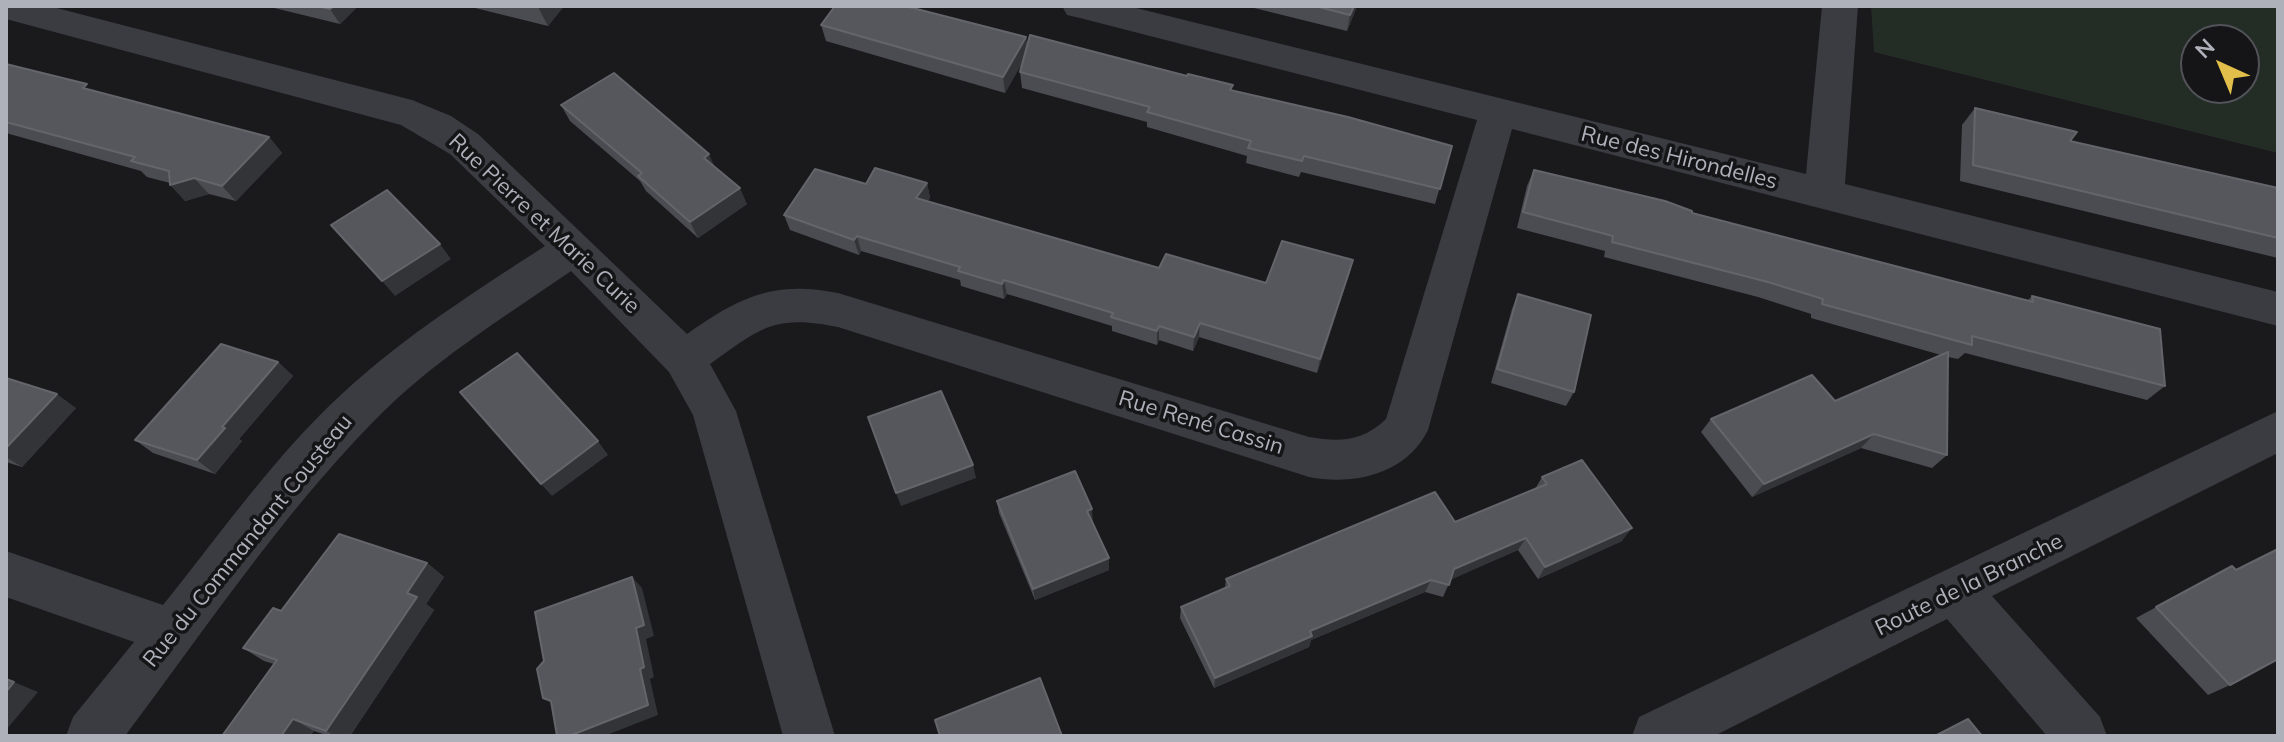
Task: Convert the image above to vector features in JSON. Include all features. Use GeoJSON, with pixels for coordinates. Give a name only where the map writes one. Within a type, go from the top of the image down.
{"type":"FeatureCollection","features":[{"type":"Feature","properties":{"kind":"street","name":"Rue des Hirondelles"},"geometry":{"type":"LineString","coordinates":[[1080,6],[2278,309]]}},
{"type":"Feature","properties":{"kind":"street"},"geometry":{"type":"LineString","coordinates":[[1824,195],[1840,6]]}},
{"type":"Feature","properties":{"kind":"street","name":"Rue Pierre et Marie Curie"},"geometry":{"type":"LineString","coordinates":[[6,7],[412,114],[464,144],[574,248],[684,359],[714,411],[809,736]]}},
{"type":"Feature","properties":{"kind":"street","name":"Rue René Cassin"},"geometry":{"type":"LineString","coordinates":[[684,359],[757,311],[787,302],[803,302],[838,310],[1309,457],[1327,461],[1361,460],[1388,448],[1405,430],[1498,112]]}},
{"type":"Feature","properties":{"kind":"street","name":"Rue du Commandant Cousteau"},"geometry":{"type":"LineString","coordinates":[[92,736],[299,470],[359,406],[439,338],[574,248]]}},
{"type":"Feature","properties":{"kind":"street","name":"Route de la Branche"},"geometry":{"type":"LineString","coordinates":[[1658,736],[2278,431]]}},
{"type":"Feature","properties":{"kind":"street"},"geometry":{"type":"LineString","coordinates":[[6,574],[173,632]]}},
{"type":"Feature","properties":{"kind":"street"},"geometry":{"type":"LineString","coordinates":[[1955,591],[2081,736]]}},
{"type":"Feature","properties":{"kind":"shaded area"},"geometry":{"type":"Polygon","coordinates":[[[1871,6],[2278,6],[2278,153],[1874,52],[1871,6]]]}},
{"type":"Feature","properties":{"kind":"building"},"geometry":{"type":"Polygon","coordinates":[[[835,6],[905,6],[1026,37],[1003,77],[821,25],[835,6]]]}},
{"type":"Feature","properties":{"kind":"building"},"geometry":{"type":"Polygon","coordinates":[[[1315,6],[1354,6],[1350,15],[1315,6]]]}},
{"type":"Feature","properties":{"kind":"building"},"geometry":{"type":"Polygon","coordinates":[[[1030,35],[1233,85],[1230,90],[1348,117],[1452,146],[1440,189],[1304,156],[1302,161],[1248,148],[1251,141],[1147,112],[1150,107],[1020,72],[1030,35]]]}},
{"type":"Feature","properties":{"kind":"building"},"geometry":{"type":"Polygon","coordinates":[[[6,64],[87,84],[83,88],[269,137],[222,186],[194,178],[170,185],[169,171],[131,161],[135,157],[6,122],[6,64]]]}},
{"type":"Feature","properties":{"kind":"building"},"geometry":{"type":"Polygon","coordinates":[[[614,73],[709,154],[704,158],[740,188],[690,222],[638,176],[642,173],[561,105],[614,73]]]}},
{"type":"Feature","properties":{"kind":"building"},"geometry":{"type":"Polygon","coordinates":[[[1975,108],[2077,132],[2070,141],[2278,188],[2278,238],[1973,165],[1975,108]]]}},
{"type":"Feature","properties":{"kind":"building"},"geometry":{"type":"Polygon","coordinates":[[[875,168],[927,183],[916,198],[1159,268],[1166,254],[1266,283],[1282,241],[1353,260],[1320,359],[1200,323],[1194,337],[1159,326],[1157,331],[1111,317],[1113,313],[1004,280],[1002,284],[958,271],[960,267],[857,236],[854,240],[784,215],[815,169],[866,184],[875,168]]]}},
{"type":"Feature","properties":{"kind":"building"},"geometry":{"type":"Polygon","coordinates":[[[1534,170],[1665,201],[1692,213],[2033,302],[2032,296],[2160,329],[2165,386],[1972,336],[1972,345],[1822,304],[1823,299],[1768,282],[1612,242],[1613,236],[1523,212],[1534,170]]]}},
{"type":"Feature","properties":{"kind":"building"},"geometry":{"type":"Polygon","coordinates":[[[387,190],[440,244],[382,281],[331,225],[387,190]]]}},
{"type":"Feature","properties":{"kind":"building"},"geometry":{"type":"Polygon","coordinates":[[[1518,294],[1591,315],[1574,392],[1497,369],[1518,294]]]}},
{"type":"Feature","properties":{"kind":"building"},"geometry":{"type":"Polygon","coordinates":[[[221,344],[278,362],[197,460],[135,440],[221,344]]]}},
{"type":"Feature","properties":{"kind":"building"},"geometry":{"type":"Polygon","coordinates":[[[1948,352],[1947,455],[1874,434],[1764,484],[1711,419],[1812,375],[1835,401],[1948,352]]]}},
{"type":"Feature","properties":{"kind":"building"},"geometry":{"type":"Polygon","coordinates":[[[517,353],[598,441],[541,484],[460,392],[517,353]]]}},
{"type":"Feature","properties":{"kind":"building"},"geometry":{"type":"Polygon","coordinates":[[[6,378],[57,394],[6,448],[6,378]]]}},
{"type":"Feature","properties":{"kind":"building"},"geometry":{"type":"Polygon","coordinates":[[[941,391],[973,465],[896,493],[868,417],[941,391]]]}},
{"type":"Feature","properties":{"kind":"building"},"geometry":{"type":"Polygon","coordinates":[[[1582,460],[1632,528],[1545,567],[1526,538],[1454,569],[1449,585],[1431,580],[1310,631],[1312,636],[1215,678],[1181,607],[1230,586],[1226,579],[1435,492],[1455,522],[1547,484],[1542,477],[1582,460]]]}},
{"type":"Feature","properties":{"kind":"building"},"geometry":{"type":"Polygon","coordinates":[[[1075,471],[1092,509],[1087,511],[1109,558],[1033,589],[997,501],[1075,471]]]}},
{"type":"Feature","properties":{"kind":"building"},"geometry":{"type":"Polygon","coordinates":[[[339,534],[427,563],[407,593],[417,597],[326,731],[293,719],[281,736],[222,736],[277,660],[243,648],[273,608],[281,611],[339,534]]]}},
{"type":"Feature","properties":{"kind":"building"},"geometry":{"type":"Polygon","coordinates":[[[2278,549],[2278,659],[2230,685],[2156,607],[2232,566],[2236,570],[2278,549]]]}},
{"type":"Feature","properties":{"kind":"building"},"geometry":{"type":"Polygon","coordinates":[[[632,577],[644,625],[636,628],[648,705],[569,736],[557,736],[551,701],[543,698],[537,669],[544,661],[535,612],[632,577]]]}},
{"type":"Feature","properties":{"kind":"building"},"geometry":{"type":"Polygon","coordinates":[[[1040,678],[1062,736],[940,736],[935,720],[1040,678]]]}},
{"type":"Feature","properties":{"kind":"building"},"geometry":{"type":"Polygon","coordinates":[[[6,679],[14,682],[6,692],[6,679]]]}},
{"type":"Feature","properties":{"kind":"building"},"geometry":{"type":"Polygon","coordinates":[[[1968,719],[1982,736],[1935,736],[1968,719]]]}}]}
